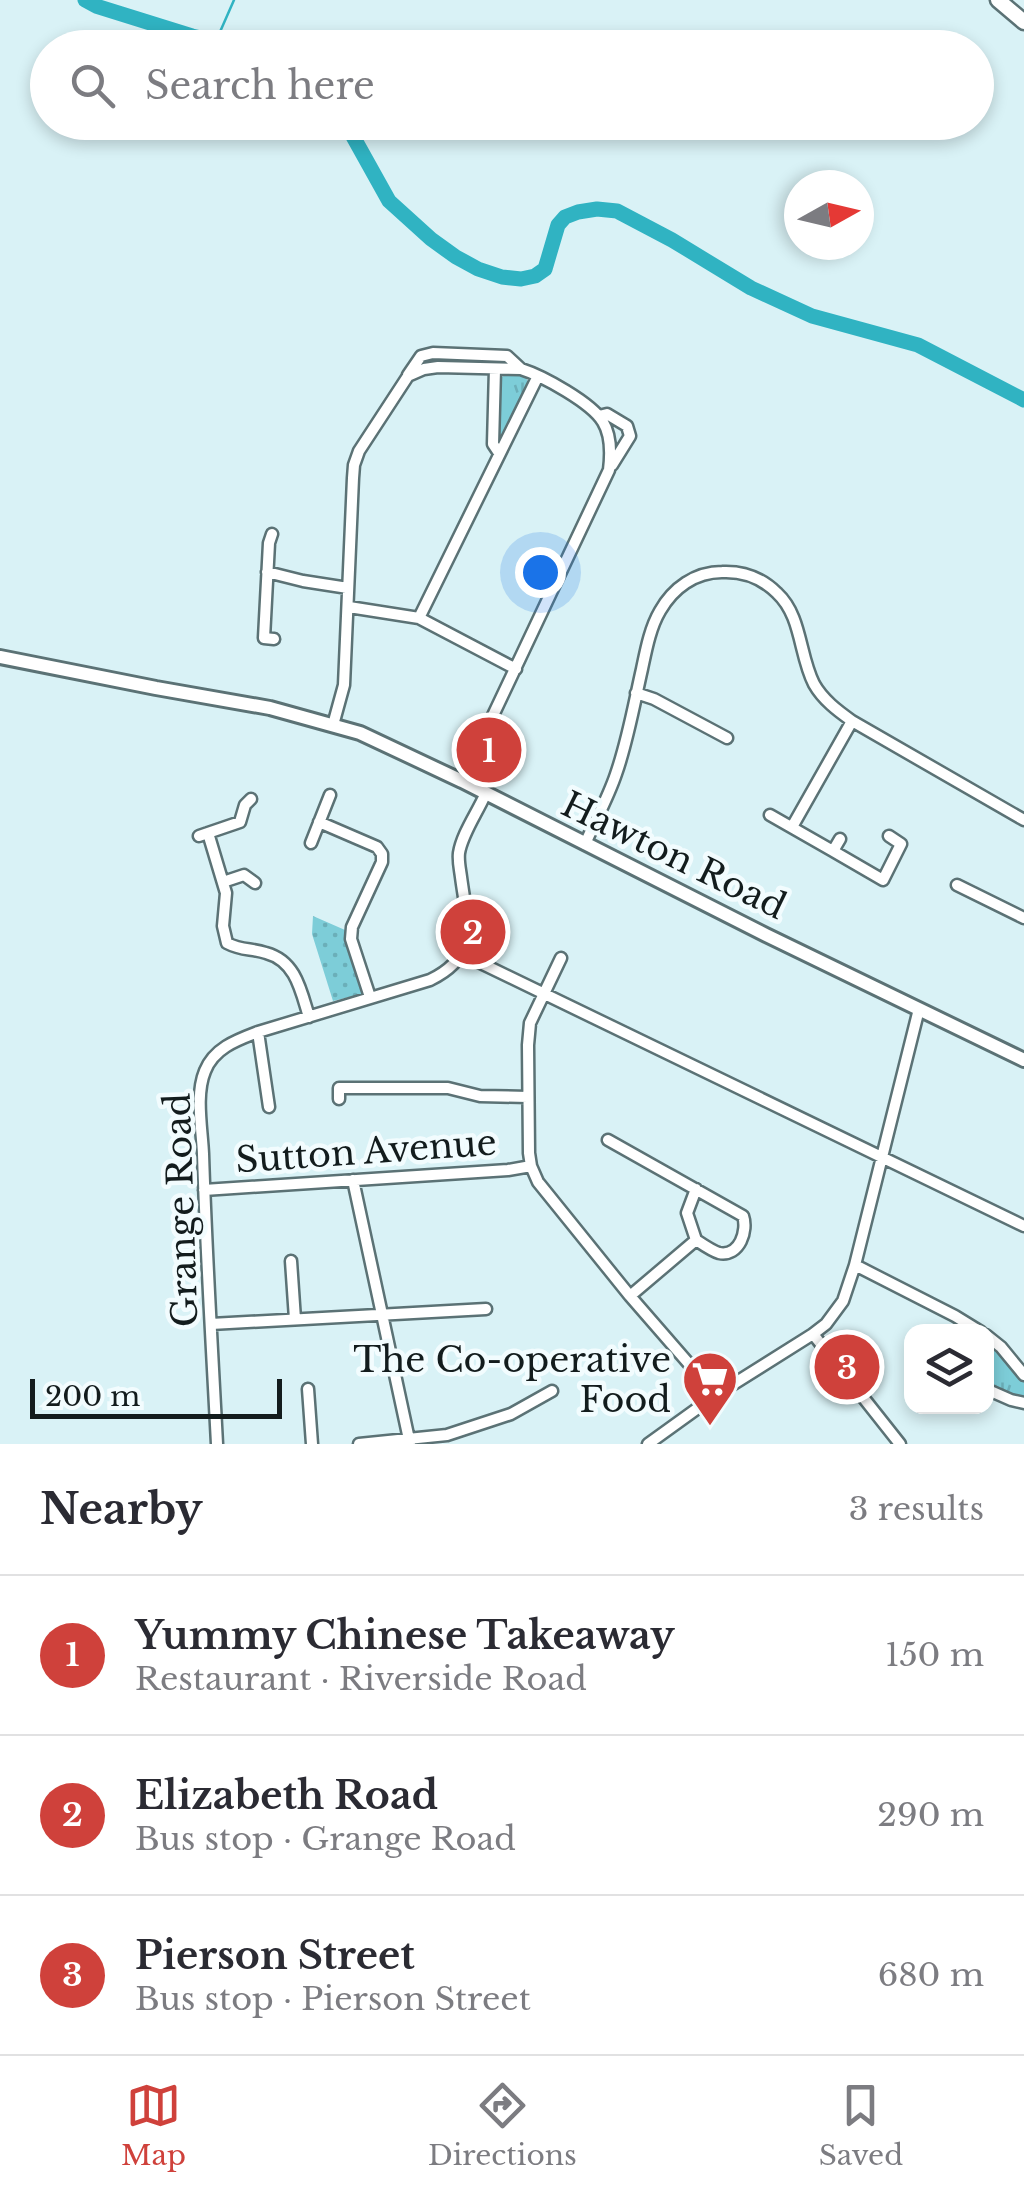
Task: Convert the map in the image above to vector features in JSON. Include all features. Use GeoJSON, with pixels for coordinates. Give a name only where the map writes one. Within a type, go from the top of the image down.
{"type":"FeatureCollection","features":[{"type":"Feature","properties":{"kind":"main road"},"geometry":{"type":"LineString","coordinates":[[998,0],[1024,22]]}},
{"type":"Feature","properties":{"kind":"street"},"geometry":{"type":"LineString","coordinates":[[333,725],[344,685],[356,458],[421,356],[507,356],[521,369],[600,416],[611,454],[609,470]]}},
{"type":"Feature","properties":{"kind":"street"},"geometry":{"type":"LineString","coordinates":[[408,376],[431,367],[521,369]]}},
{"type":"Feature","properties":{"kind":"street"},"geometry":{"type":"LineString","coordinates":[[495,369],[493,444],[498,453]]}},
{"type":"Feature","properties":{"kind":"street"},"geometry":{"type":"LineString","coordinates":[[419,618],[538,376]]}},
{"type":"Feature","properties":{"kind":"street"},"geometry":{"type":"LineString","coordinates":[[462,781],[609,470],[630,436],[627,426],[607,414],[600,416]]}},
{"type":"Feature","properties":{"kind":"street"},"geometry":{"type":"LineString","coordinates":[[274,540],[267,572],[264,638],[274,640]]}},
{"type":"Feature","properties":{"kind":"street"},"geometry":{"type":"LineString","coordinates":[[267,572],[348,588]]}},
{"type":"Feature","properties":{"kind":"street"},"geometry":{"type":"LineString","coordinates":[[584,844],[616,774],[659,612],[675,590],[695,577],[718,572],[756,578],[785,600],[815,686],[829,704],[1024,820]]}},
{"type":"Feature","properties":{"kind":"street"},"geometry":{"type":"LineString","coordinates":[[301,594],[304,581]]}},
{"type":"Feature","properties":{"kind":"street"},"geometry":{"type":"LineString","coordinates":[[348,607],[419,618],[516,669]]}},
{"type":"Feature","properties":{"kind":"street","name":"Hawton Road"},"geometry":{"type":"LineString","coordinates":[[0,657],[270,708],[360,733],[1024,1060]]}},
{"type":"Feature","properties":{"kind":"street"},"geometry":{"type":"LineString","coordinates":[[636,693],[727,738]]}},
{"type":"Feature","properties":{"kind":"street"},"geometry":{"type":"LineString","coordinates":[[792,827],[852,721]]}},
{"type":"Feature","properties":{"kind":"street"},"geometry":{"type":"LineString","coordinates":[[310,842],[330,795]]}},
{"type":"Feature","properties":{"kind":"street"},"geometry":{"type":"LineString","coordinates":[[485,795],[460,850],[468,928],[462,954],[1024,1226]]}},
{"type":"Feature","properties":{"kind":"street"},"geometry":{"type":"LineString","coordinates":[[244,802],[240,822],[204,834],[226,893],[223,946],[267,953],[286,963],[297,978],[309,1017]]}},
{"type":"Feature","properties":{"kind":"street"},"geometry":{"type":"LineString","coordinates":[[770,815],[883,880],[901,844],[889,836]]}},
{"type":"Feature","properties":{"kind":"street"},"geometry":{"type":"LineString","coordinates":[[319,822],[378,847],[382,854],[382,862],[352,927],[351,939],[370,997]]}},
{"type":"Feature","properties":{"kind":"street"},"geometry":{"type":"LineString","coordinates":[[833,851],[840,838]]}},
{"type":"Feature","properties":{"kind":"street"},"geometry":{"type":"LineString","coordinates":[[222,882],[249,872],[254,883]]}},
{"type":"Feature","properties":{"kind":"street"},"geometry":{"type":"LineString","coordinates":[[957,885],[1022,912]]}},
{"type":"Feature","properties":{"kind":"street"},"geometry":{"type":"LineString","coordinates":[[339,922],[352,927]]}},
{"type":"Feature","properties":{"kind":"street","name":"Grange Road"},"geometry":{"type":"LineString","coordinates":[[217,1444],[200,1093],[204,1072],[216,1053],[232,1042],[430,980],[455,965],[462,954]]}},
{"type":"Feature","properties":{"kind":"street"},"geometry":{"type":"LineString","coordinates":[[560,958],[530,1023],[531,1166],[538,1182],[630,1296],[716,1395]]}},
{"type":"Feature","properties":{"kind":"street"},"geometry":{"type":"LineString","coordinates":[[648,1444],[716,1395],[813,1334],[838,1310],[855,1265],[919,1009]]}},
{"type":"Feature","properties":{"kind":"street"},"geometry":{"type":"LineString","coordinates":[[258,1032],[269,1107]]}},
{"type":"Feature","properties":{"kind":"street"},"geometry":{"type":"LineString","coordinates":[[339,1089],[448,1088],[480,1096],[528,1097]]}},
{"type":"Feature","properties":{"kind":"street"},"geometry":{"type":"LineString","coordinates":[[608,1140],[743,1216],[746,1230],[736,1248],[718,1253],[696,1240],[686,1213],[696,1190]]}},
{"type":"Feature","properties":{"kind":"street","name":"Sutton Avenue"},"geometry":{"type":"LineString","coordinates":[[204,1190],[531,1166]]}},
{"type":"Feature","properties":{"kind":"street"},"geometry":{"type":"LineString","coordinates":[[353,1180],[409,1442]]}},
{"type":"Feature","properties":{"kind":"street"},"geometry":{"type":"LineString","coordinates":[[630,1296],[696,1240]]}},
{"type":"Feature","properties":{"kind":"street"},"geometry":{"type":"LineString","coordinates":[[294,1265],[296,1319]]}},
{"type":"Feature","properties":{"kind":"street"},"geometry":{"type":"LineString","coordinates":[[855,1265],[969,1324]]}},
{"type":"Feature","properties":{"kind":"street"},"geometry":{"type":"LineString","coordinates":[[211,1324],[486,1308]]}},
{"type":"Feature","properties":{"kind":"street"},"geometry":{"type":"LineString","coordinates":[[954,1324],[955,1316]]}},
{"type":"Feature","properties":{"kind":"street"},"geometry":{"type":"LineString","coordinates":[[813,1334],[900,1444]]}},
{"type":"Feature","properties":{"kind":"street"},"geometry":{"type":"LineString","coordinates":[[994,1341],[1024,1375]]}},
{"type":"Feature","properties":{"kind":"street"},"geometry":{"type":"LineString","coordinates":[[308,1389],[312,1444]]}},
{"type":"Feature","properties":{"kind":"street"},"geometry":{"type":"LineString","coordinates":[[359,1444],[409,1442],[474,1428],[511,1414],[552,1391]]}},
{"type":"Feature","properties":{"kind":"street"},"geometry":{"type":"LineString","coordinates":[[994,1393],[1024,1402]]}},
{"type":"Feature","properties":{"kind":"green space"},"geometry":{"type":"Polygon","coordinates":[[[508,373],[523,376],[528,389],[502,438],[498,435],[499,379],[508,373]]]}},
{"type":"Feature","properties":{"kind":"green space"},"geometry":{"type":"Polygon","coordinates":[[[313,916],[345,930],[362,994],[333,1001],[312,934],[313,916]]]}},
{"type":"Feature","properties":{"kind":"green space"},"geometry":{"type":"Polygon","coordinates":[[[994,1348],[1024,1381],[1024,1398],[994,1386],[994,1348]]]}},
{"type":"Feature","properties":{"kind":"waterway"},"geometry":{"type":"LineString","coordinates":[[85,0],[173,30]]}},
{"type":"Feature","properties":{"kind":"waterway"},"geometry":{"type":"LineString","coordinates":[[221,30],[234,0]]}},
{"type":"Feature","properties":{"kind":"waterway"},"geometry":{"type":"LineString","coordinates":[[355,140],[389,201],[431,239],[478,269],[502,277],[535,276],[545,269],[558,225],[565,217],[597,209],[617,211],[751,288],[812,316],[918,345],[1024,400]]}},
{"type":"Feature","properties":{"kind":"place","name":"Yummy Chinese Takeaway"},"geometry":{"type":"Point","coordinates":[489,750]}},
{"type":"Feature","properties":{"kind":"place","name":"Elizabeth Road"},"geometry":{"type":"Point","coordinates":[473,932]}},
{"type":"Feature","properties":{"kind":"place","name":"Pierson Street"},"geometry":{"type":"Point","coordinates":[847,1367]}},
{"type":"Feature","properties":{"kind":"place","name":"The Co-operative Food"},"geometry":{"type":"Point","coordinates":[710,1428]}}]}
